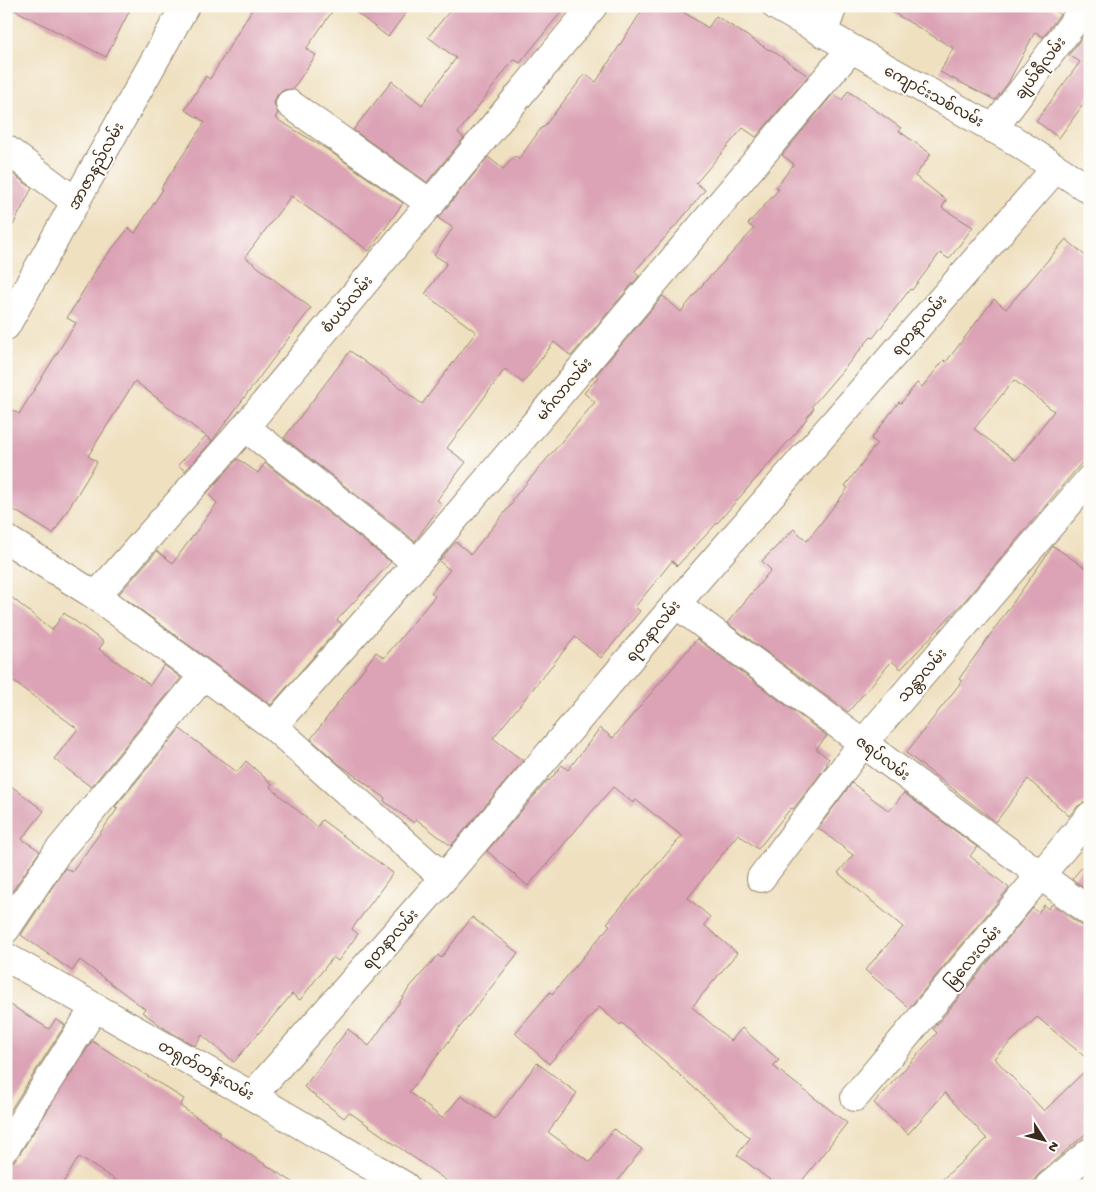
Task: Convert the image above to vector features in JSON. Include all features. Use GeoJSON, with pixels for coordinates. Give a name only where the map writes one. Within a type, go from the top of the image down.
{"type":"FeatureCollection","features":[{"type":"Feature","properties":{"kind":"street","name":"အာဇာနည်လမ်း"},"geometry":{"type":"LineString","coordinates":[[6,326],[185,6]]}},
{"type":"Feature","properties":{"kind":"street","name":"စံပယ်လမ်း"},"geometry":{"type":"LineString","coordinates":[[96,596],[245,427],[593,6]]}},
{"type":"Feature","properties":{"kind":"street","name":"ကျောင်းသစ်လမ်း"},"geometry":{"type":"LineString","coordinates":[[776,6],[993,129],[1090,190]]}},
{"type":"Feature","properties":{"kind":"street"},"geometry":{"type":"LineString","coordinates":[[823,33],[834,6]]}},
{"type":"Feature","properties":{"kind":"street","name":"ချယ်ရီလမ်း"},"geometry":{"type":"LineString","coordinates":[[993,129],[1086,6]]}},
{"type":"Feature","properties":{"kind":"street","name":"မင်္ဂလာလမ်း"},"geometry":{"type":"LineString","coordinates":[[273,726],[417,563],[852,49]]}},
{"type":"Feature","properties":{"kind":"street"},"geometry":{"type":"LineString","coordinates":[[290,104],[431,204]]}},
{"type":"Feature","properties":{"kind":"street"},"geometry":{"type":"LineString","coordinates":[[6,149],[76,202]]}},
{"type":"Feature","properties":{"kind":"street","name":"ရတနာလမ်း"},"geometry":{"type":"LineString","coordinates":[[252,1096],[444,878],[676,604],[1056,168]]}},
{"type":"Feature","properties":{"kind":"street"},"geometry":{"type":"LineString","coordinates":[[245,427],[417,563]]}},
{"type":"Feature","properties":{"kind":"street","name":"သန္တာလမ်း"},"geometry":{"type":"LineString","coordinates":[[761,878],[863,744],[1090,478]]}},
{"type":"Feature","properties":{"kind":"street"},"geometry":{"type":"LineString","coordinates":[[6,538],[96,596],[273,726],[444,878]]}},
{"type":"Feature","properties":{"kind":"street","name":"ဇရပ်လမ်း"},"geometry":{"type":"LineString","coordinates":[[676,604],[1039,877],[1090,912]]}},
{"type":"Feature","properties":{"kind":"street"},"geometry":{"type":"LineString","coordinates":[[6,929],[56,854],[204,675]]}},
{"type":"Feature","properties":{"kind":"street","name":"မြလေးလမ်း"},"geometry":{"type":"LineString","coordinates":[[855,1097],[1090,816]]}},
{"type":"Feature","properties":{"kind":"street","name":"တရုတ်တန်းလမ်း"},"geometry":{"type":"LineString","coordinates":[[6,957],[252,1096],[405,1186]]}},
{"type":"Feature","properties":{"kind":"street"},"geometry":{"type":"LineString","coordinates":[[6,1147],[95,1007]]}},
{"type":"Feature","properties":{"kind":"street"},"geometry":{"type":"LineString","coordinates":[[1048,1186],[1090,1152]]}},
{"type":"Feature","properties":{"kind":"building"},"geometry":{"type":"Polygon","coordinates":[[[7,6],[132,6],[106,57],[7,6]]]}},
{"type":"Feature","properties":{"kind":"building"},"geometry":{"type":"Polygon","coordinates":[[[254,6],[336,6],[306,49],[316,55],[293,89],[284,90],[277,95],[274,103],[278,113],[275,118],[328,150],[403,203],[369,251],[291,196],[245,257],[311,308],[212,441],[135,381],[88,456],[97,462],[53,534],[6,505],[6,406],[19,414],[76,323],[67,318],[99,265],[129,228],[135,233],[163,189],[161,188],[205,122],[185,110],[206,76],[210,79],[254,6]]]}},
{"type":"Feature","properties":{"kind":"building"},"geometry":{"type":"Polygon","coordinates":[[[348,6],[411,6],[388,37],[348,6]]]}},
{"type":"Feature","properties":{"kind":"building"},"geometry":{"type":"Polygon","coordinates":[[[454,6],[566,6],[520,63],[514,59],[458,133],[464,138],[427,182],[353,130],[392,81],[422,105],[456,58],[428,37],[454,6]]]}},
{"type":"Feature","properties":{"kind":"building"},"geometry":{"type":"Polygon","coordinates":[[[645,6],[674,6],[708,28],[716,16],[770,49],[808,76],[756,137],[743,128],[696,183],[705,190],[634,272],[639,276],[571,356],[554,342],[523,383],[505,369],[447,448],[466,462],[437,500],[442,504],[415,541],[284,438],[350,351],[422,404],[476,332],[425,294],[447,263],[434,255],[453,228],[438,218],[488,157],[503,169],[515,156],[519,159],[585,74],[596,82],[645,6]]]}},
{"type":"Feature","properties":{"kind":"building"},"geometry":{"type":"Polygon","coordinates":[[[882,6],[1049,6],[1060,14],[1043,37],[1035,32],[1008,83],[995,100],[940,72],[953,48],[882,6]]]}},
{"type":"Feature","properties":{"kind":"building"},"geometry":{"type":"Polygon","coordinates":[[[1086,32],[1090,34],[1090,95],[1059,138],[1036,121],[1080,62],[1069,55],[1086,32]]]}},
{"type":"Feature","properties":{"kind":"building"},"geometry":{"type":"Polygon","coordinates":[[[848,91],[901,128],[899,131],[931,154],[915,176],[946,200],[942,208],[973,227],[949,259],[940,253],[873,338],[871,337],[812,406],[814,408],[799,429],[720,520],[677,566],[672,561],[635,607],[640,611],[601,658],[575,637],[493,738],[523,761],[451,846],[416,819],[414,823],[384,801],[385,798],[339,764],[311,739],[376,652],[384,658],[435,596],[431,593],[450,570],[439,561],[456,542],[471,554],[514,501],[512,500],[595,402],[584,393],[598,377],[596,375],[663,296],[681,312],[704,283],[754,229],[748,224],[779,189],[776,187],[794,164],[782,155],[833,94],[842,100],[848,91]]]}},
{"type":"Feature","properties":{"kind":"building"},"geometry":{"type":"Polygon","coordinates":[[[6,169],[32,188],[6,239],[6,169]]]}},
{"type":"Feature","properties":{"kind":"building"},"geometry":{"type":"Polygon","coordinates":[[[1066,239],[1090,260],[1090,453],[967,598],[901,669],[892,661],[848,712],[727,623],[771,570],[762,561],[794,529],[807,541],[848,488],[845,486],[877,443],[871,439],[899,402],[901,403],[917,383],[922,387],[944,360],[946,362],[994,299],[1006,309],[1066,239]],[[1014,380],[974,429],[1016,460],[1054,411],[1014,380]]]}},
{"type":"Feature","properties":{"kind":"building"},"geometry":{"type":"Polygon","coordinates":[[[206,436],[212,441],[185,471],[178,465],[206,436]]]}},
{"type":"Feature","properties":{"kind":"building"},"geometry":{"type":"Polygon","coordinates":[[[238,459],[258,473],[265,463],[391,562],[337,620],[342,624],[271,705],[119,594],[157,551],[173,563],[217,503],[207,493],[238,459]]]}},
{"type":"Feature","properties":{"kind":"building"},"geometry":{"type":"Polygon","coordinates":[[[1053,546],[1090,571],[1090,801],[1078,806],[1069,816],[1028,779],[996,822],[906,753],[962,681],[959,679],[1053,546]]]}},
{"type":"Feature","properties":{"kind":"building"},"geometry":{"type":"Polygon","coordinates":[[[6,593],[52,630],[64,613],[104,642],[99,649],[150,685],[164,665],[181,678],[91,787],[54,759],[78,729],[6,676],[6,593]]]}},
{"type":"Feature","properties":{"kind":"building"},"geometry":{"type":"Polygon","coordinates":[[[697,639],[827,736],[816,749],[829,759],[826,763],[827,765],[793,809],[791,808],[758,849],[738,834],[688,898],[710,917],[704,925],[737,953],[692,1007],[731,1041],[742,1028],[779,1060],[773,1066],[847,1123],[798,1186],[778,1186],[737,1155],[750,1138],[622,1023],[620,1025],[599,1007],[549,1064],[515,1033],[550,992],[552,994],[610,925],[607,923],[682,836],[636,800],[633,803],[613,787],[528,886],[487,851],[562,765],[568,770],[600,728],[613,738],[697,639]]]}},
{"type":"Feature","properties":{"kind":"building"},"geometry":{"type":"Polygon","coordinates":[[[180,729],[237,772],[246,761],[272,784],[270,787],[317,827],[322,820],[393,873],[352,929],[358,934],[338,961],[333,957],[300,1000],[292,994],[234,1062],[202,1035],[195,1046],[164,1028],[142,1012],[145,1009],[80,960],[72,971],[21,935],[65,868],[72,872],[118,808],[115,807],[180,729]]]}},
{"type":"Feature","properties":{"kind":"building"},"geometry":{"type":"Polygon","coordinates":[[[6,782],[44,811],[22,839],[40,851],[6,900],[6,782]]]}},
{"type":"Feature","properties":{"kind":"building"},"geometry":{"type":"Polygon","coordinates":[[[852,783],[889,811],[904,793],[977,847],[970,856],[1009,888],[909,1008],[865,970],[903,927],[838,873],[853,855],[818,828],[852,783]]]}},
{"type":"Feature","properties":{"kind":"building"},"geometry":{"type":"Polygon","coordinates":[[[1090,858],[1090,892],[1072,879],[1090,858]]]}},
{"type":"Feature","properties":{"kind":"building"},"geometry":{"type":"Polygon","coordinates":[[[1052,904],[1081,925],[1090,927],[1090,1061],[1037,1017],[994,1058],[1044,1111],[1090,1066],[1090,1130],[1039,1174],[1029,1186],[935,1186],[987,1139],[945,1093],[908,1134],[874,1103],[937,1033],[933,1029],[1033,908],[1038,913],[1044,905],[1048,909],[1052,904]]]}},
{"type":"Feature","properties":{"kind":"building"},"geometry":{"type":"Polygon","coordinates":[[[472,917],[518,953],[409,1092],[442,1118],[461,1096],[495,1119],[537,1063],[577,1093],[548,1132],[590,1162],[614,1129],[642,1149],[617,1182],[622,1186],[454,1186],[349,1112],[344,1118],[304,1087],[348,1029],[369,1046],[410,987],[438,955],[441,958],[472,917]]]}},
{"type":"Feature","properties":{"kind":"building"},"geometry":{"type":"Polygon","coordinates":[[[6,1002],[49,1029],[56,1019],[65,1025],[6,1117],[6,1002]]]}},
{"type":"Feature","properties":{"kind":"building"},"geometry":{"type":"Polygon","coordinates":[[[92,1041],[184,1099],[180,1106],[220,1133],[219,1135],[299,1186],[125,1186],[79,1157],[61,1186],[6,1186],[6,1162],[14,1161],[19,1155],[92,1041]]]}}]}
